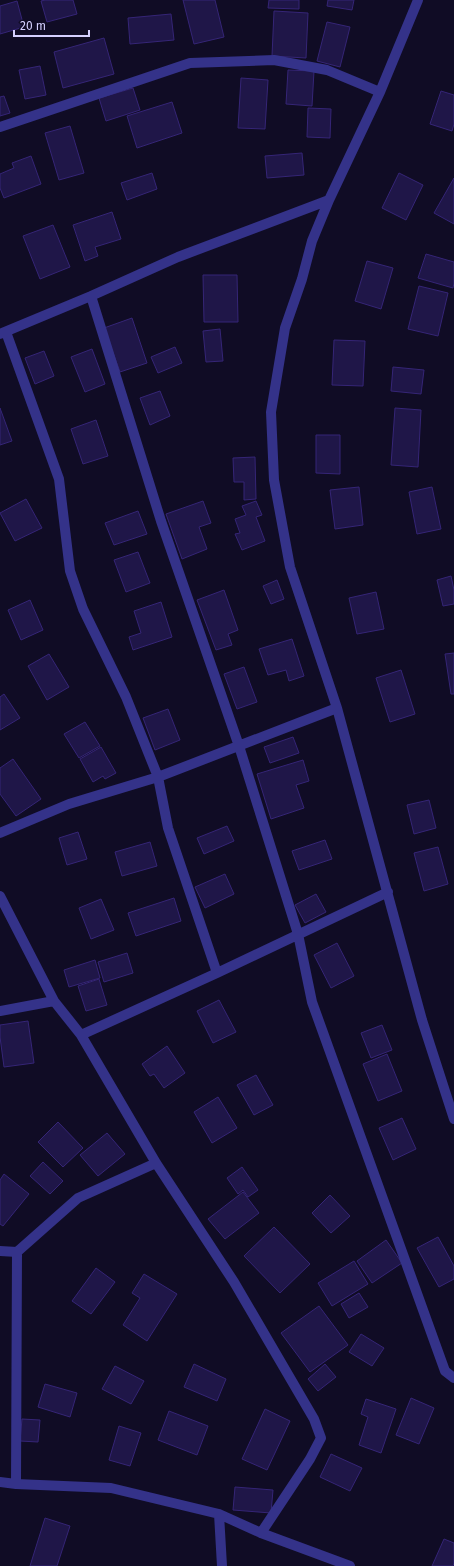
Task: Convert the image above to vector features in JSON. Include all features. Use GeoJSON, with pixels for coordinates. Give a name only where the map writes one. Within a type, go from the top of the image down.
{"type":"FeatureCollection","features":[{"type":"Feature","properties":{"kind":"street"},"geometry":{"type":"LineString","coordinates":[[418,0],[380,92],[329,200],[312,241],[302,279],[285,328],[271,412],[274,480],[290,567],[337,708],[422,1020],[454,1119]]}},
{"type":"Feature","properties":{"kind":"street"},"geometry":{"type":"LineString","coordinates":[[0,127],[190,63],[274,60],[327,70],[380,92]]}},
{"type":"Feature","properties":{"kind":"street"},"geometry":{"type":"LineString","coordinates":[[217,974],[168,828],[158,777],[126,697],[83,609],[70,571],[59,479],[3,333],[178,257],[329,200]]}},
{"type":"Feature","properties":{"kind":"street"},"geometry":{"type":"LineString","coordinates":[[91,296],[161,521],[239,746],[298,934],[312,1002],[445,1371],[454,1378]]}},
{"type":"Feature","properties":{"kind":"street"},"geometry":{"type":"LineString","coordinates":[[0,833],[70,804],[158,777],[337,708]]}},
{"type":"Feature","properties":{"kind":"street"},"geometry":{"type":"LineString","coordinates":[[81,1035],[217,974],[388,892]]}},
{"type":"Feature","properties":{"kind":"street"},"geometry":{"type":"LineString","coordinates":[[0,896],[54,1001],[81,1035],[156,1163],[234,1282],[314,1419],[321,1438],[310,1460],[261,1533]]}},
{"type":"Feature","properties":{"kind":"street"},"geometry":{"type":"LineString","coordinates":[[0,1012],[54,1001]]}},
{"type":"Feature","properties":{"kind":"street"},"geometry":{"type":"LineString","coordinates":[[0,1252],[17,1252],[78,1198],[156,1163]]}},
{"type":"Feature","properties":{"kind":"street"},"geometry":{"type":"LineString","coordinates":[[16,1484],[17,1252]]}},
{"type":"Feature","properties":{"kind":"street"},"geometry":{"type":"LineString","coordinates":[[0,1482],[111,1488],[219,1514],[261,1533],[350,1566]]}},
{"type":"Feature","properties":{"kind":"street"},"geometry":{"type":"LineString","coordinates":[[219,1514],[222,1566]]}},
{"type":"Feature","properties":{"kind":"building"},"geometry":{"type":"Polygon","coordinates":[[[73,0],[77,14],[47,22],[41,1],[73,0]]]}},
{"type":"Feature","properties":{"kind":"building"},"geometry":{"type":"Polygon","coordinates":[[[183,0],[215,0],[224,37],[194,44],[183,0]]]}},
{"type":"Feature","properties":{"kind":"building"},"geometry":{"type":"Polygon","coordinates":[[[269,0],[299,0],[299,9],[268,8],[269,0]]]}},
{"type":"Feature","properties":{"kind":"building"},"geometry":{"type":"Polygon","coordinates":[[[328,0],[354,0],[352,10],[327,6],[328,0]]]}},
{"type":"Feature","properties":{"kind":"building"},"geometry":{"type":"Polygon","coordinates":[[[17,1],[24,27],[0,34],[0,6],[17,1]]]}},
{"type":"Feature","properties":{"kind":"building"},"geometry":{"type":"Polygon","coordinates":[[[274,11],[308,13],[306,58],[272,56],[274,11]]]}},
{"type":"Feature","properties":{"kind":"building"},"geometry":{"type":"Polygon","coordinates":[[[171,14],[174,40],[130,44],[128,18],[171,14]]]}},
{"type":"Feature","properties":{"kind":"building"},"geometry":{"type":"Polygon","coordinates":[[[327,22],[350,27],[340,67],[317,61],[327,22]]]}},
{"type":"Feature","properties":{"kind":"building"},"geometry":{"type":"Polygon","coordinates":[[[104,38],[114,74],[63,88],[54,52],[104,38]]]}},
{"type":"Feature","properties":{"kind":"building"},"geometry":{"type":"Polygon","coordinates":[[[40,66],[46,95],[25,99],[19,70],[40,66]]]}},
{"type":"Feature","properties":{"kind":"building"},"geometry":{"type":"Polygon","coordinates":[[[288,70],[314,71],[312,106],[286,104],[288,70]]]}},
{"type":"Feature","properties":{"kind":"building"},"geometry":{"type":"Polygon","coordinates":[[[241,78],[268,80],[265,129],[238,128],[241,78]]]}},
{"type":"Feature","properties":{"kind":"building"},"geometry":{"type":"Polygon","coordinates":[[[133,88],[140,110],[106,121],[99,98],[133,88]]]}},
{"type":"Feature","properties":{"kind":"building"},"geometry":{"type":"Polygon","coordinates":[[[441,91],[454,95],[454,124],[452,131],[430,124],[441,91]]]}},
{"type":"Feature","properties":{"kind":"building"},"geometry":{"type":"Polygon","coordinates":[[[4,96],[10,113],[0,116],[0,97],[4,96]]]}},
{"type":"Feature","properties":{"kind":"building"},"geometry":{"type":"Polygon","coordinates":[[[172,102],[182,133],[137,148],[127,116],[172,102]]]}},
{"type":"Feature","properties":{"kind":"building"},"geometry":{"type":"Polygon","coordinates":[[[308,108],[331,109],[330,138],[307,137],[308,108]]]}},
{"type":"Feature","properties":{"kind":"building"},"geometry":{"type":"Polygon","coordinates":[[[70,126],[84,173],[59,180],[45,133],[70,126]]]}},
{"type":"Feature","properties":{"kind":"building"},"geometry":{"type":"Polygon","coordinates":[[[302,153],[304,175],[267,178],[265,156],[302,153]]]}},
{"type":"Feature","properties":{"kind":"building"},"geometry":{"type":"Polygon","coordinates":[[[31,156],[41,184],[4,198],[0,188],[0,174],[14,168],[12,163],[31,156]]]}},
{"type":"Feature","properties":{"kind":"building"},"geometry":{"type":"Polygon","coordinates":[[[152,173],[157,189],[127,200],[121,183],[152,173]]]}},
{"type":"Feature","properties":{"kind":"building"},"geometry":{"type":"Polygon","coordinates":[[[399,173],[423,185],[406,220],[382,208],[399,173]]]}},
{"type":"Feature","properties":{"kind":"building"},"geometry":{"type":"Polygon","coordinates":[[[454,178],[454,224],[434,213],[454,178]]]}},
{"type":"Feature","properties":{"kind":"building"},"geometry":{"type":"Polygon","coordinates":[[[112,212],[121,239],[95,247],[98,256],[85,261],[73,225],[112,212]]]}},
{"type":"Feature","properties":{"kind":"building"},"geometry":{"type":"Polygon","coordinates":[[[53,225],[70,267],[40,279],[23,236],[53,225]]]}},
{"type":"Feature","properties":{"kind":"building"},"geometry":{"type":"Polygon","coordinates":[[[426,254],[454,262],[453,288],[418,278],[426,254]]]}},
{"type":"Feature","properties":{"kind":"building"},"geometry":{"type":"Polygon","coordinates":[[[367,261],[393,268],[381,309],[355,301],[367,261]]]}},
{"type":"Feature","properties":{"kind":"building"},"geometry":{"type":"Polygon","coordinates":[[[203,275],[237,275],[238,322],[204,322],[203,275]]]}},
{"type":"Feature","properties":{"kind":"building"},"geometry":{"type":"Polygon","coordinates":[[[419,286],[448,293],[438,336],[408,329],[419,286]]]}},
{"type":"Feature","properties":{"kind":"building"},"geometry":{"type":"Polygon","coordinates":[[[132,318],[147,363],[120,372],[104,328],[132,318]]]}},
{"type":"Feature","properties":{"kind":"building"},"geometry":{"type":"Polygon","coordinates":[[[220,329],[223,361],[206,362],[203,331],[220,329]]]}},
{"type":"Feature","properties":{"kind":"building"},"geometry":{"type":"Polygon","coordinates":[[[334,340],[365,341],[363,386],[332,385],[334,340]]]}},
{"type":"Feature","properties":{"kind":"building"},"geometry":{"type":"Polygon","coordinates":[[[175,347],[182,363],[158,373],[151,357],[175,347]]]}},
{"type":"Feature","properties":{"kind":"building"},"geometry":{"type":"Polygon","coordinates":[[[92,349],[105,384],[85,392],[71,357],[92,349]]]}},
{"type":"Feature","properties":{"kind":"building"},"geometry":{"type":"Polygon","coordinates":[[[44,351],[54,376],[35,384],[25,358],[44,351]]]}},
{"type":"Feature","properties":{"kind":"building"},"geometry":{"type":"Polygon","coordinates":[[[393,367],[424,370],[421,394],[391,391],[393,367]]]}},
{"type":"Feature","properties":{"kind":"building"},"geometry":{"type":"Polygon","coordinates":[[[160,391],[170,416],[150,425],[140,398],[160,391]]]}},
{"type":"Feature","properties":{"kind":"building"},"geometry":{"type":"Polygon","coordinates":[[[0,408],[12,441],[0,445],[0,408]]]}},
{"type":"Feature","properties":{"kind":"building"},"geometry":{"type":"Polygon","coordinates":[[[395,408],[421,410],[418,467],[391,465],[395,408]]]}},
{"type":"Feature","properties":{"kind":"building"},"geometry":{"type":"Polygon","coordinates":[[[96,420],[108,456],[83,464],[71,429],[96,420]]]}},
{"type":"Feature","properties":{"kind":"building"},"geometry":{"type":"Polygon","coordinates":[[[316,435],[340,435],[340,474],[316,473],[316,435]]]}},
{"type":"Feature","properties":{"kind":"building"},"geometry":{"type":"Polygon","coordinates":[[[255,457],[256,499],[244,500],[244,482],[234,482],[233,458],[255,457]]]}},
{"type":"Feature","properties":{"kind":"building"},"geometry":{"type":"Polygon","coordinates":[[[359,487],[363,525],[335,529],[330,490],[359,487]]]}},
{"type":"Feature","properties":{"kind":"building"},"geometry":{"type":"Polygon","coordinates":[[[432,487],[441,529],[417,534],[409,492],[432,487]]]}},
{"type":"Feature","properties":{"kind":"building"},"geometry":{"type":"Polygon","coordinates":[[[26,499],[42,528],[15,541],[0,513],[26,499]]]}},
{"type":"Feature","properties":{"kind":"building"},"geometry":{"type":"Polygon","coordinates":[[[203,501],[211,523],[199,527],[207,549],[182,559],[166,514],[203,501]]]}},
{"type":"Feature","properties":{"kind":"building"},"geometry":{"type":"Polygon","coordinates":[[[256,501],[262,515],[256,517],[265,541],[242,550],[235,534],[240,533],[235,519],[246,515],[242,506],[256,501]]]}},
{"type":"Feature","properties":{"kind":"building"},"geometry":{"type":"Polygon","coordinates":[[[138,511],[147,534],[114,545],[105,523],[138,511]]]}},
{"type":"Feature","properties":{"kind":"building"},"geometry":{"type":"Polygon","coordinates":[[[138,552],[150,583],[126,592],[114,560],[138,552]]]}},
{"type":"Feature","properties":{"kind":"building"},"geometry":{"type":"Polygon","coordinates":[[[451,576],[454,590],[454,604],[443,606],[437,580],[451,576]]]}},
{"type":"Feature","properties":{"kind":"building"},"geometry":{"type":"Polygon","coordinates":[[[277,580],[284,599],[271,604],[263,586],[277,580]]]}},
{"type":"Feature","properties":{"kind":"building"},"geometry":{"type":"Polygon","coordinates":[[[224,590],[238,630],[228,634],[232,645],[216,650],[197,600],[224,590]]]}},
{"type":"Feature","properties":{"kind":"building"},"geometry":{"type":"Polygon","coordinates":[[[376,592],[384,629],[357,634],[349,598],[376,592]]]}},
{"type":"Feature","properties":{"kind":"building"},"geometry":{"type":"Polygon","coordinates":[[[30,600],[43,630],[21,640],[8,610],[30,600]]]}},
{"type":"Feature","properties":{"kind":"building"},"geometry":{"type":"Polygon","coordinates":[[[161,602],[172,637],[133,650],[129,637],[141,633],[134,611],[161,602]]]}},
{"type":"Feature","properties":{"kind":"building"},"geometry":{"type":"Polygon","coordinates":[[[292,639],[304,676],[289,681],[286,670],[268,675],[259,649],[292,639]]]}},
{"type":"Feature","properties":{"kind":"building"},"geometry":{"type":"Polygon","coordinates":[[[454,653],[454,694],[451,694],[445,654],[454,653]]]}},
{"type":"Feature","properties":{"kind":"building"},"geometry":{"type":"Polygon","coordinates":[[[49,654],[69,687],[47,700],[28,666],[49,654]]]}},
{"type":"Feature","properties":{"kind":"building"},"geometry":{"type":"Polygon","coordinates":[[[244,667],[257,702],[237,709],[224,674],[244,667]]]}},
{"type":"Feature","properties":{"kind":"building"},"geometry":{"type":"Polygon","coordinates":[[[401,670],[415,714],[390,722],[376,678],[401,670]]]}},
{"type":"Feature","properties":{"kind":"building"},"geometry":{"type":"Polygon","coordinates":[[[4,694],[20,718],[0,730],[0,697],[4,694]]]}},
{"type":"Feature","properties":{"kind":"building"},"geometry":{"type":"Polygon","coordinates":[[[168,709],[180,740],[155,750],[143,718],[168,709]]]}},
{"type":"Feature","properties":{"kind":"building"},"geometry":{"type":"Polygon","coordinates":[[[85,722],[100,746],[79,758],[64,734],[85,722]]]}},
{"type":"Feature","properties":{"kind":"building"},"geometry":{"type":"Polygon","coordinates":[[[293,737],[299,753],[270,763],[264,747],[293,737]]]}},
{"type":"Feature","properties":{"kind":"building"},"geometry":{"type":"Polygon","coordinates":[[[101,747],[116,773],[105,779],[103,776],[93,782],[80,759],[101,747]]]}},
{"type":"Feature","properties":{"kind":"building"},"geometry":{"type":"Polygon","coordinates":[[[13,759],[41,799],[16,816],[0,794],[0,768],[13,759]]]}},
{"type":"Feature","properties":{"kind":"building"},"geometry":{"type":"Polygon","coordinates":[[[303,760],[309,781],[296,785],[304,808],[271,819],[257,774],[303,760]]]}},
{"type":"Feature","properties":{"kind":"building"},"geometry":{"type":"Polygon","coordinates":[[[429,800],[436,828],[414,834],[407,805],[429,800]]]}},
{"type":"Feature","properties":{"kind":"building"},"geometry":{"type":"Polygon","coordinates":[[[227,826],[234,841],[204,854],[197,838],[227,826]]]}},
{"type":"Feature","properties":{"kind":"building"},"geometry":{"type":"Polygon","coordinates":[[[78,832],[87,859],[67,865],[59,838],[78,832]]]}},
{"type":"Feature","properties":{"kind":"building"},"geometry":{"type":"Polygon","coordinates":[[[325,840],[332,859],[299,870],[292,851],[325,840]]]}},
{"type":"Feature","properties":{"kind":"building"},"geometry":{"type":"Polygon","coordinates":[[[150,842],[157,866],[122,876],[115,852],[150,842]]]}},
{"type":"Feature","properties":{"kind":"building"},"geometry":{"type":"Polygon","coordinates":[[[438,847],[448,884],[424,891],[414,853],[438,847]]]}},
{"type":"Feature","properties":{"kind":"building"},"geometry":{"type":"Polygon","coordinates":[[[225,874],[234,894],[205,908],[195,887],[225,874]]]}},
{"type":"Feature","properties":{"kind":"building"},"geometry":{"type":"Polygon","coordinates":[[[316,894],[326,912],[305,923],[295,905],[316,894]]]}},
{"type":"Feature","properties":{"kind":"building"},"geometry":{"type":"Polygon","coordinates":[[[174,898],[181,921],[136,936],[128,913],[174,898]]]}},
{"type":"Feature","properties":{"kind":"building"},"geometry":{"type":"Polygon","coordinates":[[[101,899],[114,930],[91,939],[79,908],[101,899]]]}},
{"type":"Feature","properties":{"kind":"building"},"geometry":{"type":"Polygon","coordinates":[[[337,943],[354,976],[331,988],[314,955],[337,943]]]}},
{"type":"Feature","properties":{"kind":"building"},"geometry":{"type":"Polygon","coordinates":[[[127,953],[133,973],[104,982],[98,962],[127,953]]]}},
{"type":"Feature","properties":{"kind":"building"},"geometry":{"type":"Polygon","coordinates":[[[95,960],[100,978],[69,987],[64,970],[95,960]]]}},
{"type":"Feature","properties":{"kind":"building"},"geometry":{"type":"Polygon","coordinates":[[[99,979],[107,1005],[86,1011],[78,986],[99,979]]]}},
{"type":"Feature","properties":{"kind":"building"},"geometry":{"type":"Polygon","coordinates":[[[219,1000],[236,1032],[213,1043],[197,1011],[219,1000]]]}},
{"type":"Feature","properties":{"kind":"building"},"geometry":{"type":"Polygon","coordinates":[[[28,1021],[34,1063],[4,1067],[0,1025],[28,1021]]]}},
{"type":"Feature","properties":{"kind":"building"},"geometry":{"type":"Polygon","coordinates":[[[382,1025],[392,1050],[371,1058],[361,1033],[382,1025]]]}},
{"type":"Feature","properties":{"kind":"building"},"geometry":{"type":"Polygon","coordinates":[[[167,1046],[185,1073],[164,1088],[154,1074],[150,1076],[142,1064],[167,1046]]]}},
{"type":"Feature","properties":{"kind":"building"},"geometry":{"type":"Polygon","coordinates":[[[387,1054],[402,1091],[378,1101],[363,1064],[387,1054]]]}},
{"type":"Feature","properties":{"kind":"building"},"geometry":{"type":"Polygon","coordinates":[[[256,1075],[273,1105],[254,1115],[237,1085],[256,1075]]]}},
{"type":"Feature","properties":{"kind":"building"},"geometry":{"type":"Polygon","coordinates":[[[218,1097],[237,1128],[212,1143],[194,1112],[218,1097]]]}},
{"type":"Feature","properties":{"kind":"building"},"geometry":{"type":"Polygon","coordinates":[[[402,1118],[416,1149],[393,1160],[379,1128],[402,1118]]]}},
{"type":"Feature","properties":{"kind":"building"},"geometry":{"type":"Polygon","coordinates":[[[58,1122],[83,1148],[63,1167],[38,1142],[58,1122]]]}},
{"type":"Feature","properties":{"kind":"building"},"geometry":{"type":"Polygon","coordinates":[[[107,1133],[125,1154],[98,1176],[80,1155],[107,1133]]]}},
{"type":"Feature","properties":{"kind":"building"},"geometry":{"type":"Polygon","coordinates":[[[43,1162],[63,1181],[50,1194],[30,1176],[43,1162]]]}},
{"type":"Feature","properties":{"kind":"building"},"geometry":{"type":"Polygon","coordinates":[[[242,1167],[258,1190],[248,1197],[243,1190],[238,1194],[227,1178],[242,1167]]]}},
{"type":"Feature","properties":{"kind":"building"},"geometry":{"type":"Polygon","coordinates":[[[4,1174],[29,1194],[3,1226],[0,1224],[0,1180],[4,1174]]]}},
{"type":"Feature","properties":{"kind":"building"},"geometry":{"type":"Polygon","coordinates":[[[243,1192],[259,1213],[225,1239],[208,1219],[243,1192]]]}},
{"type":"Feature","properties":{"kind":"building"},"geometry":{"type":"Polygon","coordinates":[[[330,1195],[350,1216],[331,1233],[312,1213],[330,1195]]]}},
{"type":"Feature","properties":{"kind":"building"},"geometry":{"type":"Polygon","coordinates":[[[274,1227],[310,1264],[280,1293],[244,1256],[274,1227]]]}},
{"type":"Feature","properties":{"kind":"building"},"geometry":{"type":"Polygon","coordinates":[[[438,1237],[454,1266],[454,1279],[439,1287],[417,1248],[438,1237]]]}},
{"type":"Feature","properties":{"kind":"building"},"geometry":{"type":"Polygon","coordinates":[[[386,1240],[402,1263],[372,1283],[357,1261],[386,1240]]]}},
{"type":"Feature","properties":{"kind":"building"},"geometry":{"type":"Polygon","coordinates":[[[354,1261],[368,1284],[332,1306],[318,1283],[354,1261]]]}},
{"type":"Feature","properties":{"kind":"building"},"geometry":{"type":"Polygon","coordinates":[[[96,1268],[115,1282],[91,1314],[72,1301],[96,1268]]]}},
{"type":"Feature","properties":{"kind":"building"},"geometry":{"type":"Polygon","coordinates":[[[144,1274],[177,1294],[147,1341],[123,1325],[140,1298],[132,1293],[144,1274]]]}},
{"type":"Feature","properties":{"kind":"building"},"geometry":{"type":"Polygon","coordinates":[[[359,1293],[368,1307],[349,1318],[341,1304],[359,1293]]]}},
{"type":"Feature","properties":{"kind":"building"},"geometry":{"type":"Polygon","coordinates":[[[319,1306],[348,1345],[310,1372],[281,1333],[319,1306]]]}},
{"type":"Feature","properties":{"kind":"building"},"geometry":{"type":"Polygon","coordinates":[[[361,1334],[384,1348],[372,1366],[349,1352],[361,1334]]]}},
{"type":"Feature","properties":{"kind":"building"},"geometry":{"type":"Polygon","coordinates":[[[194,1364],[226,1379],[217,1401],[184,1387],[194,1364]]]}},
{"type":"Feature","properties":{"kind":"building"},"geometry":{"type":"Polygon","coordinates":[[[325,1364],[336,1377],[318,1391],[308,1379],[325,1364]]]}},
{"type":"Feature","properties":{"kind":"building"},"geometry":{"type":"Polygon","coordinates":[[[115,1366],[144,1381],[131,1404],[102,1389],[115,1366]]]}},
{"type":"Feature","properties":{"kind":"building"},"geometry":{"type":"Polygon","coordinates":[[[45,1384],[77,1393],[70,1417],[38,1407],[45,1384]]]}},
{"type":"Feature","properties":{"kind":"building"},"geometry":{"type":"Polygon","coordinates":[[[411,1398],[434,1408],[419,1444],[396,1435],[411,1398]]]}},
{"type":"Feature","properties":{"kind":"building"},"geometry":{"type":"Polygon","coordinates":[[[366,1399],[396,1409],[381,1453],[359,1445],[368,1417],[361,1414],[366,1399]]]}},
{"type":"Feature","properties":{"kind":"building"},"geometry":{"type":"Polygon","coordinates":[[[265,1409],[290,1421],[267,1470],[242,1459],[265,1409]]]}},
{"type":"Feature","properties":{"kind":"building"},"geometry":{"type":"Polygon","coordinates":[[[169,1411],[208,1426],[197,1455],[158,1440],[169,1411]]]}},
{"type":"Feature","properties":{"kind":"building"},"geometry":{"type":"Polygon","coordinates":[[[22,1419],[40,1420],[38,1442],[20,1441],[22,1419]]]}},
{"type":"Feature","properties":{"kind":"building"},"geometry":{"type":"Polygon","coordinates":[[[119,1426],[141,1433],[130,1466],[109,1460],[119,1426]]]}},
{"type":"Feature","properties":{"kind":"building"},"geometry":{"type":"Polygon","coordinates":[[[331,1454],[362,1468],[350,1491],[320,1477],[331,1454]]]}},
{"type":"Feature","properties":{"kind":"building"},"geometry":{"type":"Polygon","coordinates":[[[235,1487],[273,1490],[271,1513],[233,1510],[235,1487]]]}},
{"type":"Feature","properties":{"kind":"building"},"geometry":{"type":"Polygon","coordinates":[[[45,1518],[70,1526],[57,1566],[30,1566],[45,1518]]]}},
{"type":"Feature","properties":{"kind":"building"},"geometry":{"type":"Polygon","coordinates":[[[444,1539],[454,1543],[453,1566],[432,1566],[444,1539]]]}}]}
